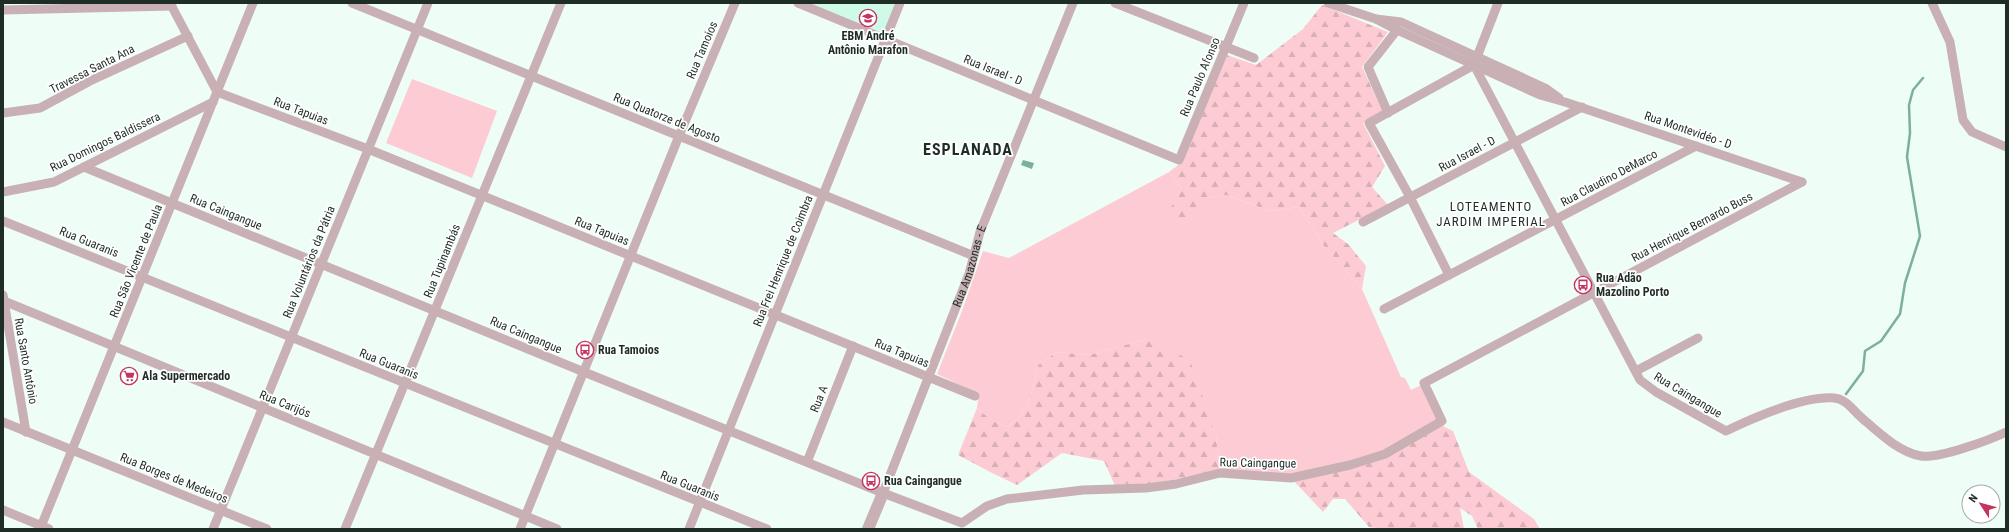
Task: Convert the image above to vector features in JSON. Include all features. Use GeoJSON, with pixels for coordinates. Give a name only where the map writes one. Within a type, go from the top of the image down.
{"type":"FeatureCollection","features":[{"type":"Feature","properties":{"kind":"street","name":"Rua São Vicente de Paula"},"geometry":{"type":"LineString","coordinates":[[43,528],[72,450],[253,3]]}},
{"type":"Feature","properties":{"kind":"street","name":"Rua Quatorze de Agosto"},"geometry":{"type":"LineString","coordinates":[[352,3],[974,256]]}},
{"type":"Feature","properties":{"kind":"street","name":"Rua Voluntários da Pátria"},"geometry":{"type":"LineString","coordinates":[[212,529],[428,3]]}},
{"type":"Feature","properties":{"kind":"street","name":"Rua Tupinambás"},"geometry":{"type":"LineString","coordinates":[[346,529],[561,3]]}},
{"type":"Feature","properties":{"kind":"street","name":"Rua Tamoios"},"geometry":{"type":"LineString","coordinates":[[520,529],[679,136],[735,3]]}},
{"type":"Feature","properties":{"kind":"street","name":"Rua Israel - D"},"geometry":{"type":"LineString","coordinates":[[798,3],[1179,160]]}},
{"type":"Feature","properties":{"kind":"street","name":"Rua Frei Henrique de Coimbra"},"geometry":{"type":"LineString","coordinates":[[689,529],[900,3]]}},
{"type":"Feature","properties":{"kind":"street","name":"Rua Amazonas - E"},"geometry":{"type":"LineString","coordinates":[[868,529],[969,274],[980,232],[1073,3]]}},
{"type":"Feature","properties":{"kind":"street"},"geometry":{"type":"LineString","coordinates":[[1115,3],[1254,58]]}},
{"type":"Feature","properties":{"kind":"street","name":"Rua Paulo Afonso"},"geometry":{"type":"LineString","coordinates":[[1179,160],[1244,3]]}},
{"type":"Feature","properties":{"kind":"street","name":"Rua Montevidéo - D"},"geometry":{"type":"LineString","coordinates":[[1328,3],[1376,18],[1401,22],[1475,61]]}},
{"type":"Feature","properties":{"kind":"street"},"geometry":{"type":"LineString","coordinates":[[1449,275],[1410,197],[1369,123],[1475,61],[1498,3]]}},
{"type":"Feature","properties":{"kind":"street"},"geometry":{"type":"LineString","coordinates":[[1932,3],[1950,42],[1963,120],[1972,132],[2006,147]]}},
{"type":"Feature","properties":{"kind":"street"},"geometry":{"type":"LineString","coordinates":[[3,10],[171,4],[217,92]]}},
{"type":"Feature","properties":{"kind":"street","name":"Rua Montevidéo - D"},"geometry":{"type":"LineString","coordinates":[[1376,18],[1397,30],[1475,61],[1515,79],[1540,95],[1565,102],[1802,182]]}},
{"type":"Feature","properties":{"kind":"street"},"geometry":{"type":"LineString","coordinates":[[1388,113],[1368,67],[1397,30]]}},
{"type":"Feature","properties":{"kind":"street","name":"Travessa Santa Ana"},"geometry":{"type":"LineString","coordinates":[[3,113],[40,108],[90,81],[188,36]]}},
{"type":"Feature","properties":{"kind":"street"},"geometry":{"type":"LineString","coordinates":[[1475,61],[1514,143],[1638,376],[1698,338]]}},
{"type":"Feature","properties":{"kind":"street","name":"Rua Tapuias"},"geometry":{"type":"LineString","coordinates":[[217,92],[368,149],[975,396]]}},
{"type":"Feature","properties":{"kind":"street","name":"Rua Domingos Baldissera"},"geometry":{"type":"LineString","coordinates":[[3,192],[54,182],[213,102]]}},
{"type":"Feature","properties":{"kind":"street","name":"Rua Israel - D"},"geometry":{"type":"LineString","coordinates":[[1363,222],[1582,108]]}},
{"type":"Feature","properties":{"kind":"street","name":"Rua Claudino DeMarco"},"geometry":{"type":"LineString","coordinates":[[1384,309],[1696,146]]}},
{"type":"Feature","properties":{"kind":"street","name":"Rua Caingangue"},"geometry":{"type":"LineString","coordinates":[[84,167],[584,372],[883,493],[962,523],[987,506],[1007,499],[1083,490],[1146,488],[1176,484],[1220,473],[1291,478],[1350,465],[1385,454],[1442,422]]}},
{"type":"Feature","properties":{"kind":"street","name":"Rua Henrique Bernardo Buss"},"geometry":{"type":"LineString","coordinates":[[1442,422],[1424,383],[1802,182]]}},
{"type":"Feature","properties":{"kind":"street","name":"Rua Guaranis"},"geometry":{"type":"LineString","coordinates":[[3,220],[767,529]]}},
{"type":"Feature","properties":{"kind":"street","name":"Rua Carijós"},"geometry":{"type":"LineString","coordinates":[[3,298],[262,408],[558,529]]}},
{"type":"Feature","properties":{"kind":"street","name":"Rua Santo Antônio"},"geometry":{"type":"LineString","coordinates":[[3,298],[26,432]]}},
{"type":"Feature","properties":{"kind":"street","name":"Rua A"},"geometry":{"type":"LineString","coordinates":[[806,462],[853,346]]}},
{"type":"Feature","properties":{"kind":"street","name":"Rua Caingangue"},"geometry":{"type":"LineString","coordinates":[[1638,376],[1656,392],[1726,431],[1753,418],[1776,410],[1816,400],[1834,398],[1848,403],[1862,418],[1902,449],[1922,456],[1958,450],[2006,432]]}},
{"type":"Feature","properties":{"kind":"street","name":"Rua Borges de Medeiros"},"geometry":{"type":"LineString","coordinates":[[3,422],[267,529]]}},
{"type":"Feature","properties":{"kind":"street"},"geometry":{"type":"LineString","coordinates":[[3,510],[43,528]]}},
{"type":"Feature","properties":{"kind":"shaded area","name":"EBM André Antônio Marafon"},"geometry":{"type":"Polygon","coordinates":[[[809,3],[895,3],[884,33],[809,3]]]}},
{"type":"Feature","properties":{"kind":"shaded area"},"geometry":{"type":"Polygon","coordinates":[[[1023,160],[1034,163],[1032,169],[1021,165],[1023,160]]]}},
{"type":"Feature","properties":{"kind":"green space"},"geometry":{"type":"Polygon","coordinates":[[[1322,5],[1388,32],[1362,67],[1383,112],[1363,123],[1385,166],[1372,187],[1388,205],[1333,233],[1348,244],[1366,266],[1362,289],[1324,246],[1299,207],[1270,211],[1226,195],[1205,198],[1190,218],[1182,221],[1171,208],[1181,188],[1169,172],[1182,162],[1227,55],[1256,65],[1303,29],[1322,5]]]}},
{"type":"Feature","properties":{"kind":"green space"},"geometry":{"type":"Polygon","coordinates":[[[412,79],[497,111],[472,178],[386,143],[412,79]]]}},
{"type":"Feature","properties":{"kind":"green space"},"geometry":{"type":"Polygon","coordinates":[[[1169,172],[1181,188],[1172,207],[1190,218],[1204,198],[1226,195],[1270,211],[1299,207],[1324,246],[1362,289],[1401,377],[1405,378],[1411,390],[1421,385],[1439,424],[1385,454],[1291,478],[1220,473],[1216,436],[1203,399],[1147,339],[1089,355],[1057,352],[1038,365],[1032,392],[1025,408],[1014,422],[1006,427],[991,420],[977,408],[979,394],[937,374],[962,311],[983,251],[1009,258],[1169,172]]]}},
{"type":"Feature","properties":{"kind":"green space"},"geometry":{"type":"Polygon","coordinates":[[[1147,339],[1190,360],[1216,436],[1220,473],[1116,488],[1104,461],[1062,453],[1017,485],[958,455],[977,408],[991,420],[1006,427],[1014,422],[1025,408],[1029,400],[1038,365],[1057,352],[1089,355],[1147,339]]]}},
{"type":"Feature","properties":{"kind":"green space"},"geometry":{"type":"Polygon","coordinates":[[[1439,424],[1453,431],[1469,472],[1534,519],[1540,529],[1478,529],[1472,516],[1460,508],[1464,529],[1384,529],[1369,527],[1345,499],[1333,499],[1323,512],[1291,478],[1385,454],[1439,424]]]}},
{"type":"Feature","properties":{"kind":"waterway"},"geometry":{"type":"LineString","coordinates":[[1846,394],[1863,371],[1865,351],[1881,341],[1900,314],[1905,283],[1920,236],[1907,157],[1910,133],[1909,105],[1913,90],[1923,78]]}},
{"type":"Feature","properties":{"kind":"place","name":"EBM André Antônio Marafon"},"geometry":{"type":"Point","coordinates":[868,18]}},
{"type":"Feature","properties":{"kind":"place","name":"Rua Adão Mazolino Porto"},"geometry":{"type":"Point","coordinates":[1583,285]}},
{"type":"Feature","properties":{"kind":"place","name":"Rua Tamoios"},"geometry":{"type":"Point","coordinates":[585,350]}},
{"type":"Feature","properties":{"kind":"place","name":"Ala Supermercado"},"geometry":{"type":"Point","coordinates":[129,376]}},
{"type":"Feature","properties":{"kind":"place","name":"Rua Caingangue"},"geometry":{"type":"Point","coordinates":[871,481]}},
{"type":"Feature","properties":{"kind":"district","name":"ESPLANADA"},"geometry":{"type":"Point","coordinates":[968,149]}},
{"type":"Feature","properties":{"kind":"district","name":"LOTEAMENTO JARDIM IMPERIAL"},"geometry":{"type":"Point","coordinates":[1491,214]}}]}
